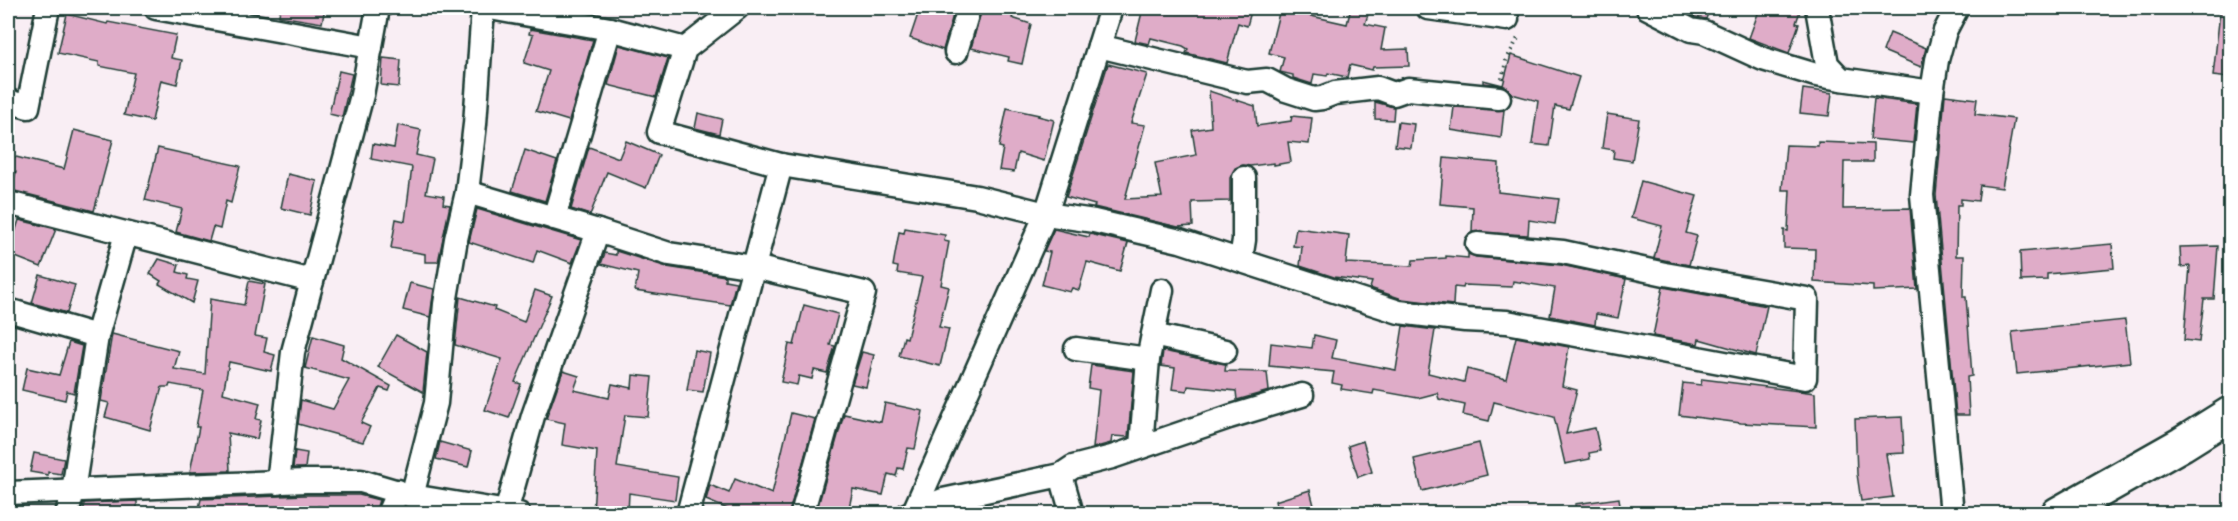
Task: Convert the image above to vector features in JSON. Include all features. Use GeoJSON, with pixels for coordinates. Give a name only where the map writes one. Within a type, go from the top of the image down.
{"type":"FeatureCollection","features":[{"type":"Feature","properties":{"kind":"highway"},"geometry":{"type":"LineString","coordinates":[[2065,512],[2230,414]]}},
{"type":"Feature","properties":{"kind":"street"},"geometry":{"type":"LineString","coordinates":[[8,101],[28,107],[48,8]]}},
{"type":"Feature","properties":{"kind":"street"},"geometry":{"type":"LineString","coordinates":[[156,8],[371,47]]}},
{"type":"Feature","properties":{"kind":"street"},"geometry":{"type":"LineString","coordinates":[[278,483],[293,352],[362,95],[378,8]]}},
{"type":"Feature","properties":{"kind":"street"},"geometry":{"type":"LineString","coordinates":[[388,513],[405,494],[436,403],[445,304],[456,238],[467,192],[475,124],[483,8]]}},
{"type":"Feature","properties":{"kind":"street"},"geometry":{"type":"LineString","coordinates":[[490,8],[610,29],[685,49]]}},
{"type":"Feature","properties":{"kind":"street"},"geometry":{"type":"LineString","coordinates":[[737,8],[685,49],[658,132],[781,165],[977,197],[1046,214],[1094,221],[1169,238],[1399,312],[1465,320],[1507,322],[1805,378],[1807,299],[1665,274],[1563,252],[1477,244]]}},
{"type":"Feature","properties":{"kind":"street"},"geometry":{"type":"LineString","coordinates":[[956,52],[969,8]]}},
{"type":"Feature","properties":{"kind":"street"},"geometry":{"type":"LineString","coordinates":[[912,511],[1046,214],[1111,8]]}},
{"type":"Feature","properties":{"kind":"street"},"geometry":{"type":"LineString","coordinates":[[1428,8],[1507,19]]}},
{"type":"Feature","properties":{"kind":"street"},"geometry":{"type":"LineString","coordinates":[[1648,8],[1691,30],[1704,32],[1763,59],[1816,75],[1932,92]]}},
{"type":"Feature","properties":{"kind":"street"},"geometry":{"type":"LineString","coordinates":[[1817,8],[1827,64],[1841,79]]}},
{"type":"Feature","properties":{"kind":"street"},"geometry":{"type":"LineString","coordinates":[[1952,513],[1922,205],[1932,92],[1945,31],[1957,8]]}},
{"type":"Feature","properties":{"kind":"street"},"geometry":{"type":"LineString","coordinates":[[554,218],[610,29]]}},
{"type":"Feature","properties":{"kind":"street"},"geometry":{"type":"LineString","coordinates":[[1098,46],[1247,82],[1267,80],[1286,90],[1314,99],[1322,99],[1335,93],[1378,88],[1394,94],[1408,88],[1481,98],[1499,98]]}},
{"type":"Feature","properties":{"kind":"street"},"geometry":{"type":"LineString","coordinates":[[688,513],[781,165]]}},
{"type":"Feature","properties":{"kind":"street"},"geometry":{"type":"LineString","coordinates":[[1241,260],[1244,240],[1244,178]]}},
{"type":"Feature","properties":{"kind":"street"},"geometry":{"type":"LineString","coordinates":[[467,192],[669,254],[754,267],[864,293],[802,513]]}},
{"type":"Feature","properties":{"kind":"street"},"geometry":{"type":"LineString","coordinates":[[8,203],[312,281]]}},
{"type":"Feature","properties":{"kind":"street"},"geometry":{"type":"LineString","coordinates":[[8,493],[360,481],[405,494],[513,513],[533,416],[598,231]]}},
{"type":"Feature","properties":{"kind":"street"},"geometry":{"type":"LineString","coordinates":[[67,513],[73,491],[97,336],[126,234]]}},
{"type":"Feature","properties":{"kind":"street"},"geometry":{"type":"LineString","coordinates":[[1142,446],[1148,359],[1162,290]]}},
{"type":"Feature","properties":{"kind":"street"},"geometry":{"type":"LineString","coordinates":[[8,310],[97,336]]}},
{"type":"Feature","properties":{"kind":"street"},"geometry":{"type":"LineString","coordinates":[[1153,335],[1224,351]]}},
{"type":"Feature","properties":{"kind":"street"},"geometry":{"type":"LineString","coordinates":[[1076,349],[1148,359]]}},
{"type":"Feature","properties":{"kind":"street"},"geometry":{"type":"LineString","coordinates":[[912,511],[1001,486],[1062,475],[1073,467],[1112,457],[1302,395]]}},
{"type":"Feature","properties":{"kind":"street"},"geometry":{"type":"LineString","coordinates":[[1062,475],[1072,513]]}},
{"type":"Feature","properties":{"kind":"path"},"geometry":{"type":"LineString","coordinates":[[1499,98],[1506,61],[1520,33],[1507,19]]}},
{"type":"Feature","properties":{"kind":"building"},"geometry":{"type":"Polygon","coordinates":[[[280,8],[325,8],[322,23],[279,16],[280,8]]]}},
{"type":"Feature","properties":{"kind":"building"},"geometry":{"type":"Polygon","coordinates":[[[920,8],[955,8],[943,50],[910,38],[920,8]]]}},
{"type":"Feature","properties":{"kind":"building"},"geometry":{"type":"Polygon","coordinates":[[[982,8],[1015,8],[1012,18],[1031,24],[1022,64],[1008,61],[1009,57],[971,48],[982,8]]]}},
{"type":"Feature","properties":{"kind":"building"},"geometry":{"type":"Polygon","coordinates":[[[1143,8],[1252,8],[1247,26],[1238,23],[1227,63],[1186,53],[1188,49],[1183,46],[1151,38],[1149,44],[1135,41],[1143,8]]]}},
{"type":"Feature","properties":{"kind":"building"},"geometry":{"type":"Polygon","coordinates":[[[1351,8],[1370,8],[1365,24],[1385,28],[1381,50],[1408,49],[1409,66],[1373,67],[1372,70],[1350,65],[1347,77],[1328,73],[1327,76],[1314,74],[1312,84],[1280,72],[1284,57],[1269,53],[1280,9],[1347,24],[1351,8]]]}},
{"type":"Feature","properties":{"kind":"building"},"geometry":{"type":"Polygon","coordinates":[[[1685,8],[1710,8],[1706,19],[1683,11],[1685,8]]]}},
{"type":"Feature","properties":{"kind":"building"},"geometry":{"type":"Polygon","coordinates":[[[1760,8],[1801,8],[1796,23],[1799,24],[1789,53],[1749,38],[1760,8]]]}},
{"type":"Feature","properties":{"kind":"building"},"geometry":{"type":"Polygon","coordinates":[[[2220,12],[2230,12],[2230,78],[2213,76],[2220,12]]]}},
{"type":"Feature","properties":{"kind":"building"},"geometry":{"type":"Polygon","coordinates":[[[67,14],[107,24],[108,22],[176,35],[171,58],[182,60],[177,84],[161,80],[152,121],[124,115],[134,73],[99,66],[99,62],[58,53],[67,14]]]}},
{"type":"Feature","properties":{"kind":"building"},"geometry":{"type":"Polygon","coordinates":[[[530,29],[593,40],[569,121],[536,111],[549,71],[524,63],[533,35],[529,34],[530,29]]]}},
{"type":"Feature","properties":{"kind":"building"},"geometry":{"type":"Polygon","coordinates":[[[1890,33],[1926,48],[1921,67],[1883,51],[1890,33]]]}},
{"type":"Feature","properties":{"kind":"building"},"geometry":{"type":"Polygon","coordinates":[[[619,45],[668,58],[656,97],[608,85],[619,45]]]}},
{"type":"Feature","properties":{"kind":"building"},"geometry":{"type":"Polygon","coordinates":[[[1511,55],[1579,77],[1569,109],[1555,106],[1549,146],[1532,144],[1538,101],[1512,94],[1507,87],[1501,85],[1483,83],[1483,80],[1503,85],[1511,55]]]}},
{"type":"Feature","properties":{"kind":"building"},"geometry":{"type":"Polygon","coordinates":[[[383,58],[401,60],[399,87],[381,85],[383,58]]]}},
{"type":"Feature","properties":{"kind":"building"},"geometry":{"type":"Polygon","coordinates":[[[1108,64],[1147,74],[1131,123],[1145,125],[1125,199],[1162,197],[1155,163],[1196,155],[1192,130],[1211,127],[1209,91],[1255,106],[1257,126],[1291,121],[1292,116],[1312,118],[1309,144],[1288,142],[1291,162],[1274,165],[1274,163],[1243,165],[1235,168],[1230,178],[1230,201],[1192,202],[1193,226],[1178,227],[1094,207],[1095,205],[1066,197],[1108,64]]]}},
{"type":"Feature","properties":{"kind":"building"},"geometry":{"type":"Polygon","coordinates":[[[339,71],[352,74],[342,117],[329,114],[339,71]]]}},
{"type":"Feature","properties":{"kind":"building"},"geometry":{"type":"Polygon","coordinates":[[[1803,89],[1832,93],[1829,116],[1800,113],[1803,89]]]}},
{"type":"Feature","properties":{"kind":"building"},"geometry":{"type":"Polygon","coordinates":[[[1945,95],[1977,99],[1975,114],[2014,119],[2002,188],[1980,185],[1978,201],[1961,199],[1961,205],[1957,205],[1956,256],[1964,256],[1963,297],[1966,297],[1972,376],[1967,377],[1969,415],[1956,415],[1936,195],[1945,95]]]}},
{"type":"Feature","properties":{"kind":"building"},"geometry":{"type":"Polygon","coordinates":[[[1874,98],[1917,104],[1913,143],[1870,139],[1874,98]]]}},
{"type":"Feature","properties":{"kind":"building"},"geometry":{"type":"Polygon","coordinates":[[[1375,102],[1394,107],[1393,120],[1375,119],[1375,102]]]}},
{"type":"Feature","properties":{"kind":"building"},"geometry":{"type":"Polygon","coordinates":[[[1454,107],[1504,110],[1501,138],[1451,130],[1454,107]]]}},
{"type":"Feature","properties":{"kind":"building"},"geometry":{"type":"Polygon","coordinates":[[[1007,108],[1054,120],[1044,161],[1018,153],[1014,172],[999,170],[1003,148],[999,147],[1007,108]]]}},
{"type":"Feature","properties":{"kind":"building"},"geometry":{"type":"Polygon","coordinates":[[[698,113],[722,119],[719,134],[695,128],[698,113]]]}},
{"type":"Feature","properties":{"kind":"building"},"geometry":{"type":"Polygon","coordinates":[[[1607,114],[1639,119],[1632,161],[1613,158],[1614,150],[1602,148],[1607,114]]]}},
{"type":"Feature","properties":{"kind":"building"},"geometry":{"type":"Polygon","coordinates":[[[1398,122],[1414,124],[1411,148],[1395,146],[1398,122]]]}},
{"type":"Feature","properties":{"kind":"building"},"geometry":{"type":"Polygon","coordinates":[[[398,125],[421,130],[416,155],[433,159],[426,193],[444,196],[443,204],[450,205],[438,262],[425,262],[425,254],[391,248],[396,219],[405,221],[412,167],[371,159],[373,144],[394,148],[398,125]]]}},
{"type":"Feature","properties":{"kind":"building"},"geometry":{"type":"Polygon","coordinates":[[[74,130],[113,140],[94,211],[11,190],[16,172],[8,170],[8,155],[64,169],[74,130]]]}},
{"type":"Feature","properties":{"kind":"building"},"geometry":{"type":"Polygon","coordinates":[[[626,141],[659,155],[646,188],[607,172],[590,215],[571,209],[589,147],[619,158],[626,141]]]}},
{"type":"Feature","properties":{"kind":"building"},"geometry":{"type":"Polygon","coordinates":[[[1818,142],[1873,144],[1873,162],[1844,162],[1843,209],[1910,208],[1917,289],[1873,291],[1873,286],[1814,282],[1815,249],[1784,248],[1784,230],[1788,231],[1790,190],[1782,190],[1786,145],[1818,146],[1818,142]]]}},
{"type":"Feature","properties":{"kind":"building"},"geometry":{"type":"Polygon","coordinates":[[[158,148],[240,166],[231,203],[226,201],[220,229],[213,227],[209,241],[176,232],[182,209],[145,200],[158,148]]]}},
{"type":"Feature","properties":{"kind":"building"},"geometry":{"type":"Polygon","coordinates":[[[525,150],[557,161],[545,201],[512,191],[525,150]]]}},
{"type":"Feature","properties":{"kind":"building"},"geometry":{"type":"Polygon","coordinates":[[[1444,158],[1499,163],[1498,192],[1559,199],[1555,224],[1529,220],[1528,235],[1472,232],[1473,207],[1440,204],[1444,158]]]}},
{"type":"Feature","properties":{"kind":"building"},"geometry":{"type":"Polygon","coordinates":[[[288,174],[317,181],[310,215],[281,208],[288,174]]]}},
{"type":"Feature","properties":{"kind":"building"},"geometry":{"type":"Polygon","coordinates":[[[1641,181],[1697,196],[1686,233],[1697,236],[1689,265],[1654,258],[1662,226],[1631,218],[1641,181]]]}},
{"type":"Feature","properties":{"kind":"building"},"geometry":{"type":"Polygon","coordinates":[[[477,209],[581,240],[572,263],[537,250],[533,263],[469,242],[477,209]]]}},
{"type":"Feature","properties":{"kind":"building"},"geometry":{"type":"Polygon","coordinates":[[[19,220],[56,229],[41,267],[8,254],[19,220]]]}},
{"type":"Feature","properties":{"kind":"building"},"geometry":{"type":"Polygon","coordinates":[[[905,228],[945,235],[944,241],[949,242],[941,285],[949,287],[939,327],[949,329],[940,366],[899,356],[904,337],[907,338],[922,277],[897,273],[898,267],[893,266],[899,232],[904,233],[905,228]]]}},
{"type":"Feature","properties":{"kind":"building"},"geometry":{"type":"Polygon","coordinates":[[[1296,228],[1349,235],[1346,263],[1412,266],[1413,260],[1446,258],[1446,256],[1468,258],[1468,254],[1476,257],[1561,265],[1626,279],[1618,318],[1596,314],[1595,325],[1550,316],[1555,288],[1513,281],[1512,287],[1464,285],[1463,288],[1454,287],[1453,305],[1402,299],[1370,288],[1372,282],[1334,277],[1300,266],[1302,247],[1293,246],[1296,228]]]}},
{"type":"Feature","properties":{"kind":"building"},"geometry":{"type":"Polygon","coordinates":[[[1054,229],[1128,243],[1120,271],[1087,262],[1079,290],[1072,288],[1070,292],[1042,285],[1050,252],[1044,251],[1054,229]]]}},
{"type":"Feature","properties":{"kind":"building"},"geometry":{"type":"Polygon","coordinates":[[[2112,244],[2114,268],[2047,274],[2047,280],[2021,281],[2020,252],[2112,244]]]}},
{"type":"Feature","properties":{"kind":"building"},"geometry":{"type":"Polygon","coordinates":[[[2218,246],[2214,299],[2204,299],[2199,342],[2184,340],[2190,266],[2181,267],[2180,247],[2218,246]]]}},
{"type":"Feature","properties":{"kind":"building"},"geometry":{"type":"Polygon","coordinates":[[[616,251],[667,267],[725,276],[725,280],[736,282],[730,305],[635,291],[638,273],[601,264],[605,253],[616,255],[616,251]]]}},
{"type":"Feature","properties":{"kind":"building"},"geometry":{"type":"Polygon","coordinates":[[[159,259],[179,265],[177,272],[188,275],[187,279],[198,281],[192,303],[159,284],[161,281],[150,274],[159,259]]]}},
{"type":"Feature","properties":{"kind":"building"},"geometry":{"type":"Polygon","coordinates":[[[40,275],[75,285],[67,313],[32,303],[40,275]]]}},
{"type":"Feature","properties":{"kind":"building"},"geometry":{"type":"Polygon","coordinates":[[[249,281],[265,284],[255,336],[267,338],[264,352],[275,355],[271,371],[229,362],[223,393],[260,403],[256,419],[261,420],[257,439],[228,433],[230,471],[190,472],[199,427],[196,427],[203,390],[170,384],[169,387],[162,387],[150,430],[105,417],[109,403],[101,401],[112,334],[179,351],[174,369],[205,374],[210,299],[244,305],[249,281]]]}},
{"type":"Feature","properties":{"kind":"building"},"geometry":{"type":"Polygon","coordinates":[[[410,283],[434,289],[430,317],[403,310],[410,283]]]}},
{"type":"Feature","properties":{"kind":"building"},"geometry":{"type":"Polygon","coordinates":[[[1663,287],[1767,306],[1756,355],[1699,339],[1698,344],[1653,336],[1663,287]]]}},
{"type":"Feature","properties":{"kind":"building"},"geometry":{"type":"Polygon","coordinates":[[[535,290],[552,296],[515,382],[521,384],[509,418],[485,410],[502,359],[455,345],[460,297],[495,307],[494,310],[524,322],[535,290]]]}},
{"type":"Feature","properties":{"kind":"building"},"geometry":{"type":"Polygon","coordinates":[[[804,305],[838,314],[830,345],[835,346],[827,373],[814,370],[812,379],[799,376],[797,385],[781,382],[789,344],[794,345],[804,305]]]}},
{"type":"Feature","properties":{"kind":"building"},"geometry":{"type":"Polygon","coordinates":[[[2125,320],[2130,362],[2017,374],[2012,332],[2125,320]]]}},
{"type":"Feature","properties":{"kind":"building"},"geometry":{"type":"Polygon","coordinates":[[[1403,326],[1435,330],[1428,373],[1464,382],[1467,369],[1506,379],[1516,337],[1569,347],[1562,386],[1577,390],[1566,434],[1595,428],[1600,451],[1589,453],[1590,459],[1565,464],[1554,417],[1494,402],[1489,421],[1463,415],[1465,405],[1439,399],[1437,393],[1418,398],[1374,390],[1373,394],[1341,389],[1342,385],[1332,383],[1334,372],[1269,366],[1271,343],[1312,348],[1314,335],[1336,340],[1332,358],[1396,370],[1403,326]]]}},
{"type":"Feature","properties":{"kind":"building"},"geometry":{"type":"Polygon","coordinates":[[[396,335],[427,352],[423,392],[378,367],[396,335]]]}},
{"type":"Feature","properties":{"kind":"building"},"geometry":{"type":"Polygon","coordinates":[[[313,336],[344,345],[341,358],[391,386],[389,391],[380,388],[361,423],[370,427],[363,442],[298,424],[301,400],[333,409],[349,380],[305,368],[313,336]]]}},
{"type":"Feature","properties":{"kind":"building"},"geometry":{"type":"Polygon","coordinates":[[[69,342],[82,346],[74,393],[67,391],[65,400],[22,390],[27,368],[59,375],[69,342]]]}},
{"type":"Feature","properties":{"kind":"building"},"geometry":{"type":"Polygon","coordinates":[[[694,350],[710,353],[703,392],[687,390],[694,350]]]}},
{"type":"Feature","properties":{"kind":"building"},"geometry":{"type":"Polygon","coordinates":[[[1163,351],[1226,364],[1225,371],[1267,372],[1269,391],[1237,400],[1236,391],[1188,386],[1187,391],[1172,389],[1175,368],[1161,366],[1163,351]]]}},
{"type":"Feature","properties":{"kind":"building"},"geometry":{"type":"Polygon","coordinates":[[[862,352],[874,355],[866,387],[852,384],[862,352]]]}},
{"type":"Feature","properties":{"kind":"building"},"geometry":{"type":"Polygon","coordinates":[[[1091,365],[1134,371],[1128,437],[1112,436],[1111,443],[1093,448],[1099,390],[1088,388],[1091,365]]]}},
{"type":"Feature","properties":{"kind":"building"},"geometry":{"type":"Polygon","coordinates":[[[563,371],[579,376],[574,390],[609,398],[612,384],[632,388],[633,375],[652,377],[648,417],[625,415],[617,467],[678,477],[675,500],[629,493],[628,513],[593,513],[597,451],[562,445],[565,423],[546,419],[563,371]]]}},
{"type":"Feature","properties":{"kind":"building"},"geometry":{"type":"Polygon","coordinates":[[[1702,379],[1815,393],[1816,427],[1741,423],[1679,415],[1683,383],[1701,385],[1702,379]]]}},
{"type":"Feature","properties":{"kind":"building"},"geometry":{"type":"Polygon","coordinates":[[[885,403],[923,411],[915,449],[908,448],[903,469],[898,468],[896,476],[888,474],[883,495],[853,489],[848,513],[816,513],[844,414],[881,422],[885,403]]]}},
{"type":"Feature","properties":{"kind":"building"},"geometry":{"type":"Polygon","coordinates":[[[791,413],[815,419],[789,513],[737,513],[706,500],[710,485],[729,493],[735,479],[772,494],[791,413]]]}},
{"type":"Feature","properties":{"kind":"building"},"geometry":{"type":"Polygon","coordinates":[[[1902,417],[1904,453],[1886,454],[1893,497],[1861,501],[1857,474],[1855,419],[1902,417]]]}},
{"type":"Feature","properties":{"kind":"building"},"geometry":{"type":"Polygon","coordinates":[[[1363,441],[1372,472],[1358,477],[1348,446],[1363,441]]]}},
{"type":"Feature","properties":{"kind":"building"},"geometry":{"type":"Polygon","coordinates":[[[440,442],[472,451],[468,467],[436,459],[440,442]]]}},
{"type":"Feature","properties":{"kind":"building"},"geometry":{"type":"Polygon","coordinates":[[[1479,443],[1487,475],[1422,491],[1414,459],[1479,443]]]}},
{"type":"Feature","properties":{"kind":"building"},"geometry":{"type":"Polygon","coordinates":[[[295,451],[307,453],[305,468],[293,468],[295,451]]]}},
{"type":"Feature","properties":{"kind":"building"},"geometry":{"type":"Polygon","coordinates":[[[34,453],[64,459],[61,474],[48,472],[48,475],[30,472],[34,453]]]}},
{"type":"Feature","properties":{"kind":"building"},"geometry":{"type":"Polygon","coordinates":[[[1310,490],[1316,513],[1278,513],[1275,501],[1310,490]]]}},
{"type":"Feature","properties":{"kind":"building"},"geometry":{"type":"Polygon","coordinates":[[[359,495],[379,500],[375,513],[318,506],[317,513],[198,513],[201,499],[359,495]]]}},
{"type":"Feature","properties":{"kind":"building"},"geometry":{"type":"Polygon","coordinates":[[[1619,498],[1621,513],[1576,513],[1575,504],[1619,498]]]}},
{"type":"Feature","properties":{"kind":"building"},"geometry":{"type":"Polygon","coordinates":[[[137,501],[137,513],[84,513],[84,503],[137,501]]]}}]}
